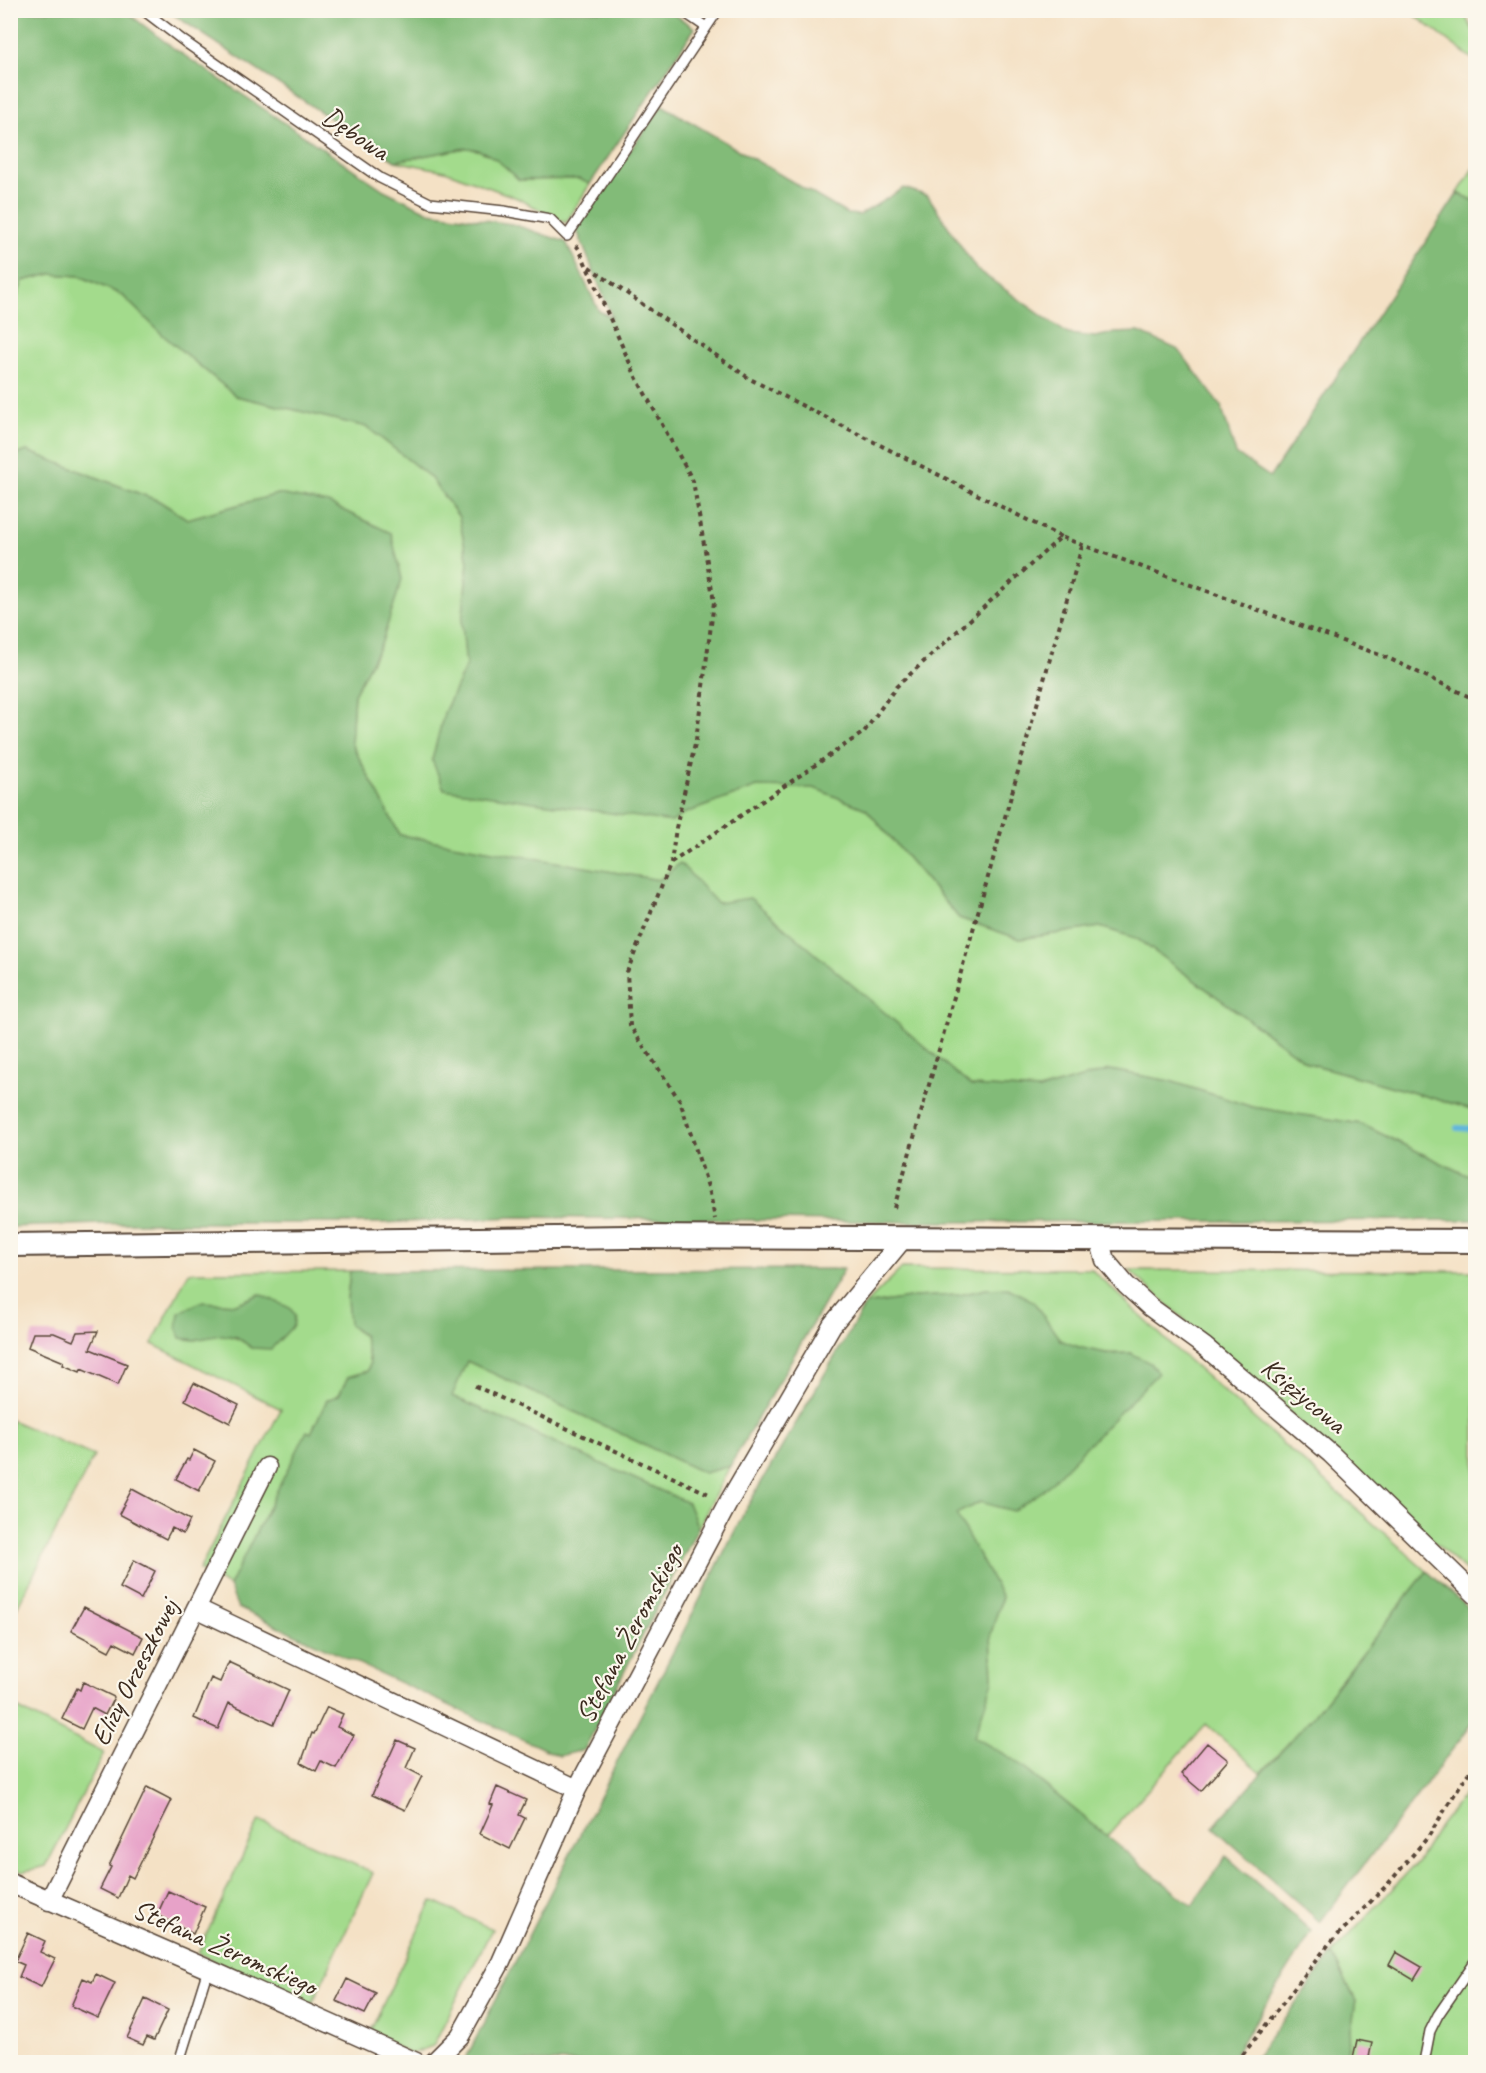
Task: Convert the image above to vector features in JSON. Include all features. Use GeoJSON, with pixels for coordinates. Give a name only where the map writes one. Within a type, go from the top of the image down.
{"type":"FeatureCollection","features":[{"type":"Feature","properties":{"kind":"street"},"geometry":{"type":"LineString","coordinates":[[10,1245],[629,1237],[1476,1241]]}},
{"type":"Feature","properties":{"kind":"street","name":"Stefana Żeromskiego"},"geometry":{"type":"LineString","coordinates":[[434,2062],[460,2036],[501,1962],[576,1789],[728,1503],[832,1325],[903,1239]]}},
{"type":"Feature","properties":{"kind":"street","name":"Księżycowa"},"geometry":{"type":"LineString","coordinates":[[1099,1239],[1105,1260],[1126,1285],[1331,1454],[1476,1595]]}},
{"type":"Feature","properties":{"kind":"street","name":"Elizy Orzeszkowej"},"geometry":{"type":"LineString","coordinates":[[49,1901],[267,1467]]}},
{"type":"Feature","properties":{"kind":"street"},"geometry":{"type":"LineString","coordinates":[[196,1608],[576,1789]]}},
{"type":"Feature","properties":{"kind":"street","name":"Stefana Żeromskiego"},"geometry":{"type":"LineString","coordinates":[[10,1883],[416,2062]]}},
{"type":"Feature","properties":{"kind":"lane","name":"Dębowa"},"geometry":{"type":"LineString","coordinates":[[142,10],[380,178],[430,203],[504,211],[550,219],[567,236]]}},
{"type":"Feature","properties":{"kind":"lane"},"geometry":{"type":"LineString","coordinates":[[681,10],[706,27]]}},
{"type":"Feature","properties":{"kind":"lane"},"geometry":{"type":"LineString","coordinates":[[567,236],[718,10]]}},
{"type":"Feature","properties":{"kind":"lane"},"geometry":{"type":"LineString","coordinates":[[1424,2062],[1430,2031],[1438,2015],[1476,1960]]}},
{"type":"Feature","properties":{"kind":"lane"},"geometry":{"type":"LineString","coordinates":[[180,2062],[208,1969]]}},
{"type":"Feature","properties":{"kind":"path"},"geometry":{"type":"LineString","coordinates":[[567,236],[579,249],[636,377],[693,481],[714,602],[696,740],[676,828],[671,863],[627,972],[630,1026],[680,1101],[710,1193],[719,1238]]}},
{"type":"Feature","properties":{"kind":"path"},"geometry":{"type":"LineString","coordinates":[[587,266],[750,379],[1061,537],[1388,658],[1476,700]]}},
{"type":"Feature","properties":{"kind":"path"},"geometry":{"type":"LineString","coordinates":[[671,863],[864,732],[896,687],[1061,537]]}},
{"type":"Feature","properties":{"kind":"path"},"geometry":{"type":"LineString","coordinates":[[894,1208],[1082,546]]}},
{"type":"Feature","properties":{"kind":"path"},"geometry":{"type":"LineString","coordinates":[[475,1386],[728,1503]]}},
{"type":"Feature","properties":{"kind":"path"},"geometry":{"type":"LineString","coordinates":[[1237,2062],[1329,1944],[1388,1884],[1428,1837],[1461,1784],[1476,1765]]}},
{"type":"Feature","properties":{"kind":"green space"},"geometry":{"type":"Polygon","coordinates":[[[11,11],[125,11],[172,47],[384,190],[429,212],[512,224],[566,242],[599,311],[612,317],[576,228],[662,105],[847,214],[860,215],[904,188],[928,196],[976,269],[1068,334],[1095,337],[1139,332],[1179,350],[1221,406],[1236,454],[1270,477],[1458,193],[1475,201],[1475,1110],[1308,1063],[1136,938],[1100,927],[1020,939],[959,918],[866,809],[814,788],[757,787],[683,814],[672,822],[444,789],[432,760],[444,713],[466,666],[462,624],[468,562],[459,517],[430,477],[367,427],[236,396],[164,336],[122,295],[80,276],[51,274],[23,281],[11,308],[11,11]]]}},
{"type":"Feature","properties":{"kind":"green space"},"geometry":{"type":"Polygon","coordinates":[[[168,11],[669,11],[695,28],[590,184],[579,179],[519,180],[488,154],[466,148],[395,161],[168,11]]]}},
{"type":"Feature","properties":{"kind":"green space"},"geometry":{"type":"Polygon","coordinates":[[[1409,11],[1462,11],[1475,33],[1475,61],[1409,11]]]}},
{"type":"Feature","properties":{"kind":"green space"},"geometry":{"type":"Polygon","coordinates":[[[466,148],[488,154],[519,180],[579,179],[590,184],[566,223],[517,198],[445,171],[395,161],[466,148]]]}},
{"type":"Feature","properties":{"kind":"green space"},"geometry":{"type":"Polygon","coordinates":[[[1475,166],[1475,201],[1458,193],[1475,166]]]}},
{"type":"Feature","properties":{"kind":"green space"},"geometry":{"type":"Polygon","coordinates":[[[51,274],[80,276],[122,295],[164,336],[236,396],[367,427],[430,477],[459,517],[468,562],[462,624],[466,666],[444,713],[672,822],[683,814],[757,787],[814,788],[866,809],[959,918],[1020,939],[1100,927],[1136,938],[1308,1063],[1475,1110],[1475,1175],[1464,1174],[1361,1124],[1252,1107],[1170,1081],[1110,1070],[1039,1090],[971,1086],[928,1051],[717,904],[680,863],[659,880],[400,835],[351,743],[354,694],[382,642],[278,494],[187,519],[159,501],[27,451],[11,457],[11,308],[23,281],[51,274]]]}},
{"type":"Feature","properties":{"kind":"green space"},"geometry":{"type":"Polygon","coordinates":[[[27,451],[159,501],[187,519],[278,494],[328,503],[391,533],[402,579],[382,642],[354,694],[351,743],[400,835],[659,880],[680,863],[717,903],[750,898],[971,1086],[1039,1090],[1110,1070],[1170,1081],[1252,1107],[1361,1124],[1464,1174],[1475,1175],[1475,1220],[919,1222],[515,1217],[382,1223],[133,1223],[11,1227],[10,457],[27,451]]]}},
{"type":"Feature","properties":{"kind":"green space"},"geometry":{"type":"Polygon","coordinates":[[[902,1268],[1091,1269],[1179,1352],[1427,1571],[1313,1716],[1261,1773],[1206,1724],[1107,1836],[1014,1760],[973,1737],[993,1681],[991,1633],[1002,1597],[955,1514],[980,1502],[1013,1511],[1131,1353],[1095,1351],[1068,1344],[1054,1332],[1033,1301],[986,1289],[960,1295],[915,1297],[865,1305],[902,1268]]]}},
{"type":"Feature","properties":{"kind":"green space"},"geometry":{"type":"Polygon","coordinates":[[[844,1269],[730,1466],[704,1473],[467,1361],[452,1396],[688,1503],[698,1528],[584,1750],[559,1756],[238,1608],[229,1586],[307,1431],[311,1433],[327,1400],[339,1395],[348,1377],[368,1371],[370,1363],[364,1336],[349,1325],[347,1299],[350,1271],[844,1269]]]}},
{"type":"Feature","properties":{"kind":"green space"},"geometry":{"type":"Polygon","coordinates":[[[1129,1270],[1475,1271],[1475,1579],[1129,1270]]]}},
{"type":"Feature","properties":{"kind":"green space"},"geometry":{"type":"Polygon","coordinates":[[[350,1271],[347,1299],[355,1330],[364,1336],[370,1363],[368,1371],[348,1377],[339,1395],[327,1400],[311,1433],[307,1432],[229,1586],[199,1570],[281,1409],[152,1344],[189,1272],[350,1271]],[[260,1294],[236,1304],[200,1302],[194,1340],[224,1335],[237,1338],[252,1348],[260,1294]]]}},
{"type":"Feature","properties":{"kind":"green space"},"geometry":{"type":"Polygon","coordinates":[[[1008,1288],[1033,1301],[1060,1340],[1078,1347],[1110,1354],[1131,1353],[1150,1363],[1158,1373],[1044,1490],[1013,1511],[980,1502],[956,1514],[1002,1597],[991,1633],[993,1681],[974,1737],[1014,1760],[1192,1906],[1226,1856],[1312,1932],[1229,2062],[464,2062],[748,1505],[865,1305],[915,1297],[960,1295],[986,1289],[1008,1288]]]}},
{"type":"Feature","properties":{"kind":"green space"},"geometry":{"type":"Polygon","coordinates":[[[260,1294],[290,1308],[295,1315],[293,1326],[271,1349],[252,1348],[237,1337],[221,1335],[194,1340],[180,1338],[177,1328],[179,1313],[200,1302],[236,1304],[260,1294]]]}},
{"type":"Feature","properties":{"kind":"green space"},"geometry":{"type":"Polygon","coordinates":[[[467,1361],[704,1473],[730,1466],[698,1528],[688,1503],[451,1396],[467,1361]]]}},
{"type":"Feature","properties":{"kind":"green space"},"geometry":{"type":"Polygon","coordinates":[[[11,1420],[94,1456],[11,1619],[11,1420]]]}},
{"type":"Feature","properties":{"kind":"green space"},"geometry":{"type":"Polygon","coordinates":[[[1427,1571],[1475,1614],[1475,1720],[1320,1922],[1213,1827],[1313,1716],[1427,1571]]]}},
{"type":"Feature","properties":{"kind":"green space"},"geometry":{"type":"Polygon","coordinates":[[[11,1705],[104,1753],[46,1866],[22,1872],[11,1867],[11,1705]]]}},
{"type":"Feature","properties":{"kind":"green space"},"geometry":{"type":"Polygon","coordinates":[[[1475,1781],[1475,2062],[1345,2062],[1356,2001],[1332,1954],[1418,1861],[1440,1825],[1475,1781]]]}},
{"type":"Feature","properties":{"kind":"green space"},"geometry":{"type":"Polygon","coordinates":[[[259,1820],[373,1873],[310,2008],[198,1953],[259,1820]]]}},
{"type":"Feature","properties":{"kind":"green space"},"geometry":{"type":"Polygon","coordinates":[[[432,1901],[492,1929],[433,2046],[411,2054],[369,2034],[432,1901]]]}},
{"type":"Feature","properties":{"kind":"green space"},"geometry":{"type":"Polygon","coordinates":[[[1332,1954],[1356,2001],[1345,2062],[1252,2062],[1332,1954]]]}},
{"type":"Feature","properties":{"kind":"building"},"geometry":{"type":"Polygon","coordinates":[[[98,1331],[90,1349],[127,1364],[118,1385],[81,1369],[80,1372],[63,1365],[64,1362],[28,1347],[33,1333],[54,1333],[73,1341],[77,1332],[98,1331]]]}},
{"type":"Feature","properties":{"kind":"building"},"geometry":{"type":"Polygon","coordinates":[[[194,1383],[239,1405],[230,1423],[185,1400],[194,1383]]]}},
{"type":"Feature","properties":{"kind":"building"},"geometry":{"type":"Polygon","coordinates":[[[194,1450],[215,1461],[199,1491],[176,1479],[194,1450]]]}},
{"type":"Feature","properties":{"kind":"building"},"geometry":{"type":"Polygon","coordinates":[[[132,1489],[190,1520],[183,1534],[172,1528],[166,1539],[119,1514],[132,1489]]]}},
{"type":"Feature","properties":{"kind":"building"},"geometry":{"type":"Polygon","coordinates":[[[134,1560],[155,1571],[141,1599],[120,1588],[134,1560]]]}},
{"type":"Feature","properties":{"kind":"building"},"geometry":{"type":"Polygon","coordinates":[[[84,1607],[143,1637],[135,1653],[114,1642],[109,1651],[71,1631],[84,1607]]]}},
{"type":"Feature","properties":{"kind":"building"},"geometry":{"type":"Polygon","coordinates":[[[229,1662],[289,1690],[274,1724],[229,1703],[218,1729],[194,1718],[211,1678],[220,1682],[229,1662]]]}},
{"type":"Feature","properties":{"kind":"building"},"geometry":{"type":"Polygon","coordinates":[[[83,1682],[114,1697],[105,1715],[92,1708],[82,1729],[62,1719],[77,1688],[80,1690],[83,1682]]]}},
{"type":"Feature","properties":{"kind":"building"},"geometry":{"type":"Polygon","coordinates":[[[327,1707],[343,1714],[337,1727],[354,1735],[336,1768],[321,1761],[316,1771],[301,1763],[312,1733],[314,1734],[327,1707]]]}},
{"type":"Feature","properties":{"kind":"building"},"geometry":{"type":"Polygon","coordinates":[[[397,1740],[415,1748],[406,1768],[422,1776],[405,1810],[372,1795],[397,1740]]]}},
{"type":"Feature","properties":{"kind":"building"},"geometry":{"type":"Polygon","coordinates":[[[1207,1743],[1228,1760],[1201,1791],[1181,1774],[1207,1743]]]}},
{"type":"Feature","properties":{"kind":"building"},"geometry":{"type":"Polygon","coordinates":[[[147,1787],[172,1800],[133,1878],[128,1875],[118,1898],[100,1889],[147,1787]]]}},
{"type":"Feature","properties":{"kind":"building"},"geometry":{"type":"Polygon","coordinates":[[[497,1787],[526,1800],[519,1815],[525,1818],[510,1849],[480,1834],[493,1805],[490,1804],[497,1787]]]}},
{"type":"Feature","properties":{"kind":"building"},"geometry":{"type":"Polygon","coordinates":[[[168,1891],[205,1907],[193,1934],[157,1915],[168,1891]]]}},
{"type":"Feature","properties":{"kind":"building"},"geometry":{"type":"Polygon","coordinates":[[[28,1933],[45,1941],[40,1952],[55,1959],[41,1987],[19,1977],[24,1965],[15,1961],[28,1933]]]}},
{"type":"Feature","properties":{"kind":"building"},"geometry":{"type":"Polygon","coordinates":[[[1396,1952],[1422,1967],[1414,1980],[1389,1965],[1396,1952]]]}},
{"type":"Feature","properties":{"kind":"building"},"geometry":{"type":"Polygon","coordinates":[[[96,1974],[115,1983],[98,2018],[71,2006],[83,1978],[92,1982],[96,1974]]]}},
{"type":"Feature","properties":{"kind":"building"},"geometry":{"type":"Polygon","coordinates":[[[347,1979],[376,1993],[365,2014],[336,2001],[347,1979]]]}},
{"type":"Feature","properties":{"kind":"building"},"geometry":{"type":"Polygon","coordinates":[[[145,1999],[168,2010],[154,2040],[147,2037],[143,2045],[127,2038],[145,1999]]]}},
{"type":"Feature","properties":{"kind":"building"},"geometry":{"type":"Polygon","coordinates":[[[1357,2040],[1372,2043],[1368,2062],[1352,2062],[1357,2040]]]}},
{"type":"Feature","properties":{"kind":"waterway"},"geometry":{"type":"LineString","coordinates":[[1457,1128],[1476,1129]]}}]}
